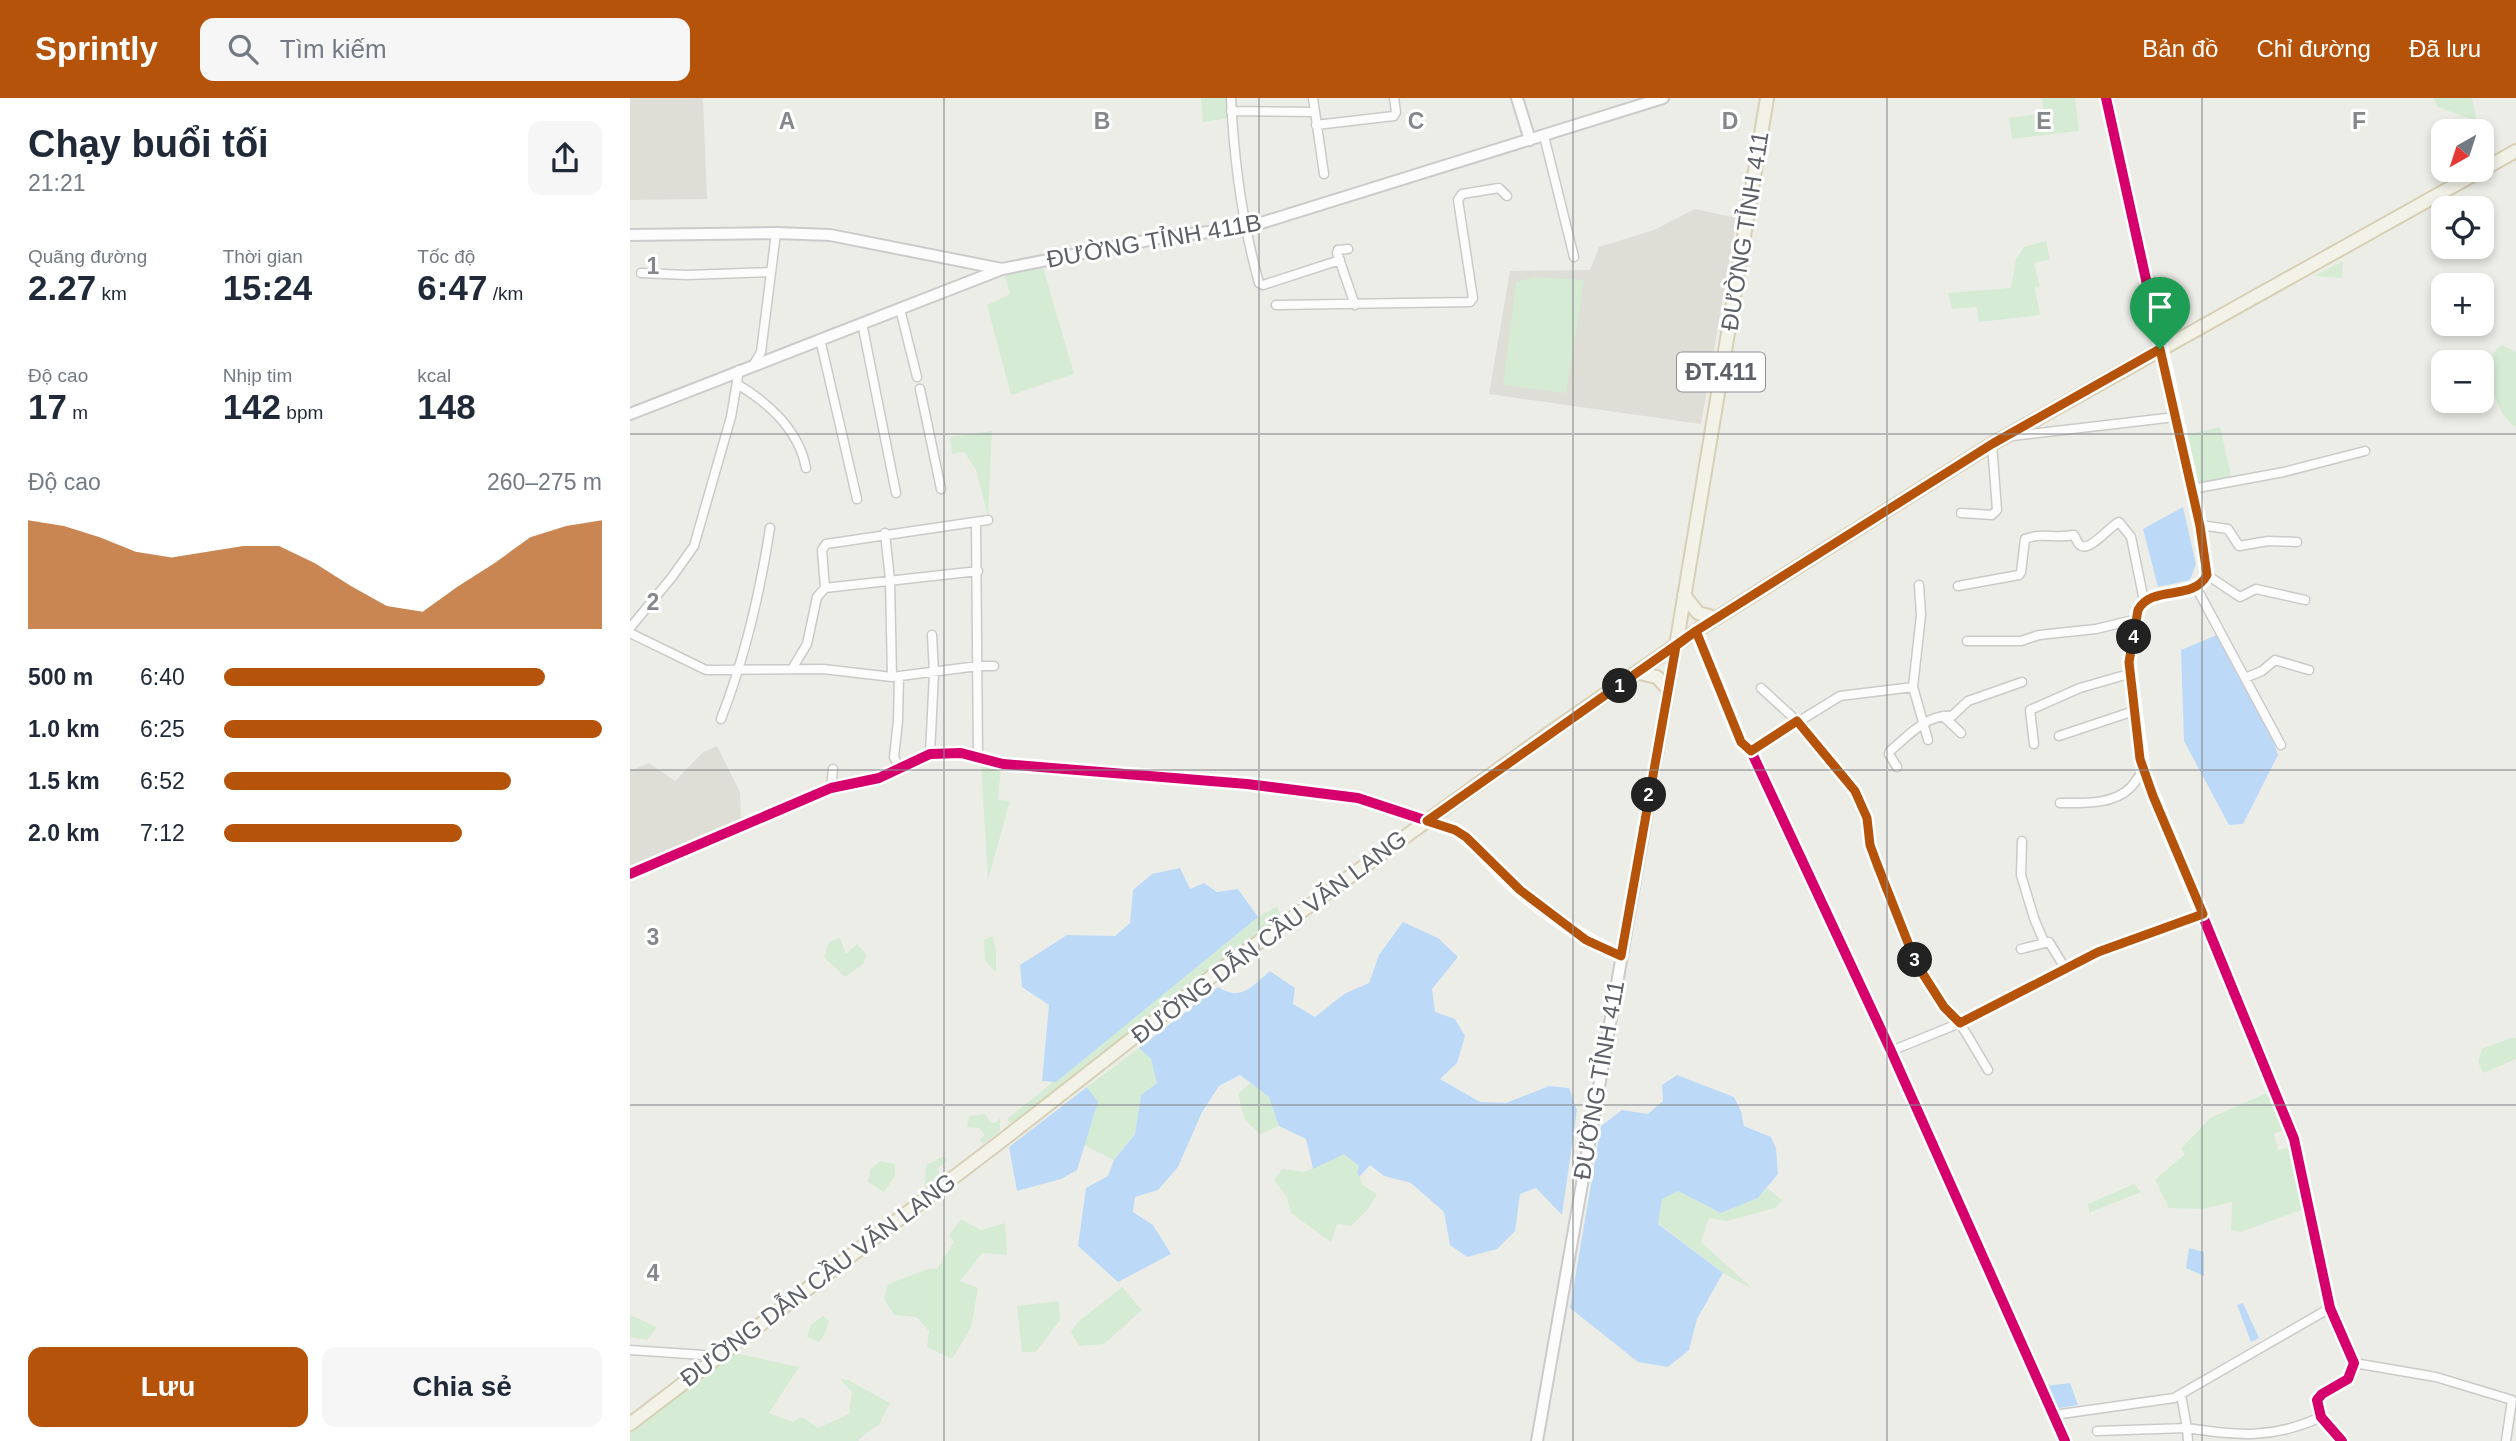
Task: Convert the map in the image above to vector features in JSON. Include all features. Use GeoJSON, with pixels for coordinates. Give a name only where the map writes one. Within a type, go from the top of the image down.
{"type":"FeatureCollection","features":[{"type":"Feature","properties":{"kind":"main road"},"geometry":{"type":"LineString","coordinates":[[1517,98],[1530,140]]}},
{"type":"Feature","properties":{"kind":"main road","name":"ĐƯỜNG TỈNH 411B"},"geometry":{"type":"LineString","coordinates":[[630,235],[830,235],[1002,269],[1164,237],[1245,228],[1663,98]]}},
{"type":"Feature","properties":{"kind":"main road","name":"ĐƯỜNG TỈNH 411"},"geometry":{"type":"LineString","coordinates":[[1537,1441],[1676,646],[1767,98]]}},
{"type":"Feature","properties":{"kind":"main road","name":"ĐƯỜNG DẪN CẦU VĂN LANG"},"geometry":{"type":"LineString","coordinates":[[630,1424],[1004,1139],[1220,970],[1696,631],[1992,444],[2516,151]]}},
{"type":"Feature","properties":{"kind":"main road"},"geometry":{"type":"LineString","coordinates":[[630,414],[1002,269]]}},
{"type":"Feature","properties":{"kind":"main road"},"geometry":{"type":"LineString","coordinates":[[1684,595],[1698,613],[1716,618]]}},
{"type":"Feature","properties":{"kind":"main road"},"geometry":{"type":"LineString","coordinates":[[1639,673],[1657,677],[1668,689]]}},
{"type":"Feature","properties":{"kind":"street"},"geometry":{"type":"LineString","coordinates":[[1231,98],[1238,189],[1245,228],[1261,285],[1340,260]]}},
{"type":"Feature","properties":{"kind":"street"},"geometry":{"type":"LineString","coordinates":[[1313,98],[1324,174]]}},
{"type":"Feature","properties":{"kind":"street"},"geometry":{"type":"LineString","coordinates":[[1316,125],[1394,116],[1394,98]]}},
{"type":"Feature","properties":{"kind":"street"},"geometry":{"type":"LineString","coordinates":[[2106,98],[2200,526],[2207,575],[2240,597],[2256,589],[2305,600]]}},
{"type":"Feature","properties":{"kind":"street"},"geometry":{"type":"LineString","coordinates":[[1231,111],[1314,112]]}},
{"type":"Feature","properties":{"kind":"street"},"geometry":{"type":"LineString","coordinates":[[1544,136],[1574,257]]}},
{"type":"Feature","properties":{"kind":"street"},"geometry":{"type":"LineString","coordinates":[[1276,305],[1472,301],[1458,200],[1462,194],[1500,188],[1507,195]]}},
{"type":"Feature","properties":{"kind":"street"},"geometry":{"type":"LineString","coordinates":[[754,364],[761,352],[776,233]]}},
{"type":"Feature","properties":{"kind":"street"},"geometry":{"type":"LineString","coordinates":[[1348,249],[1337,251],[1355,305]]}},
{"type":"Feature","properties":{"kind":"street"},"geometry":{"type":"LineString","coordinates":[[641,273],[687,275],[771,272]]}},
{"type":"Feature","properties":{"kind":"street"},"geometry":{"type":"LineString","coordinates":[[900,309],[917,377]]}},
{"type":"Feature","properties":{"kind":"street"},"geometry":{"type":"LineString","coordinates":[[862,323],[896,493]]}},
{"type":"Feature","properties":{"kind":"street"},"geometry":{"type":"LineString","coordinates":[[820,339],[857,499]]}},
{"type":"Feature","properties":{"kind":"street"},"geometry":{"type":"LineString","coordinates":[[739,370],[731,417],[694,546],[630,631],[700,669],[842,670],[896,677],[994,666]]}},
{"type":"Feature","properties":{"kind":"street"},"geometry":{"type":"LineString","coordinates":[[737,384],[790,429],[806,468]]}},
{"type":"Feature","properties":{"kind":"street"},"geometry":{"type":"LineString","coordinates":[[920,389],[942,489]]}},
{"type":"Feature","properties":{"kind":"street"},"geometry":{"type":"LineString","coordinates":[[2007,437],[2175,417]]}},
{"type":"Feature","properties":{"kind":"street"},"geometry":{"type":"LineString","coordinates":[[1962,513],[1992,515],[1997,510],[1992,444]]}},
{"type":"Feature","properties":{"kind":"street"},"geometry":{"type":"LineString","coordinates":[[2192,489],[2284,472],[2365,451]]}},
{"type":"Feature","properties":{"kind":"street"},"geometry":{"type":"LineString","coordinates":[[825,588],[822,550],[826,544],[988,520]]}},
{"type":"Feature","properties":{"kind":"street"},"geometry":{"type":"LineString","coordinates":[[1958,586],[2019,575],[2025,539],[2037,534],[2059,538],[2076,536],[2080,545],[2085,547],[2090,546],[2119,522],[2131,537],[2144,601]]}},
{"type":"Feature","properties":{"kind":"street"},"geometry":{"type":"LineString","coordinates":[[976,523],[978,759]]}},
{"type":"Feature","properties":{"kind":"street"},"geometry":{"type":"LineString","coordinates":[[2200,526],[2228,529],[2239,546],[2268,541],[2297,542]]}},
{"type":"Feature","properties":{"kind":"street"},"geometry":{"type":"LineString","coordinates":[[721,719],[740,671],[761,588],[770,528]]}},
{"type":"Feature","properties":{"kind":"street"},"geometry":{"type":"LineString","coordinates":[[885,534],[896,677],[896,770]]}},
{"type":"Feature","properties":{"kind":"street"},"geometry":{"type":"LineString","coordinates":[[792,669],[807,644],[817,597],[825,588],[978,571]]}},
{"type":"Feature","properties":{"kind":"street"},"geometry":{"type":"LineString","coordinates":[[2207,575],[2196,587],[2152,597],[2144,601],[2138,610],[2130,654],[2130,670],[2143,770],[2294,1139],[2330,1308],[2354,1363],[2348,1379],[2322,1394],[2317,1400],[2321,1417],[2342,1441]]}},
{"type":"Feature","properties":{"kind":"street"},"geometry":{"type":"LineString","coordinates":[[1919,585],[1921,615],[1913,687],[1928,740]]}},
{"type":"Feature","properties":{"kind":"street"},"geometry":{"type":"LineString","coordinates":[[2196,587],[2281,745]]}},
{"type":"Feature","properties":{"kind":"street"},"geometry":{"type":"LineString","coordinates":[[1967,641],[2024,641],[2039,635],[2096,629],[2137,619]]}},
{"type":"Feature","properties":{"kind":"street"},"geometry":{"type":"LineString","coordinates":[[1696,631],[1741,742],[1751,751],[1891,1051],[2065,1441]]}},
{"type":"Feature","properties":{"kind":"street"},"geometry":{"type":"LineString","coordinates":[[930,754],[934,673],[932,635]]}},
{"type":"Feature","properties":{"kind":"street"},"geometry":{"type":"LineString","coordinates":[[2245,678],[2262,671],[2275,660],[2309,670]]}},
{"type":"Feature","properties":{"kind":"street"},"geometry":{"type":"LineString","coordinates":[[2034,744],[2030,709],[2080,688],[2125,675],[2130,670]]}},
{"type":"Feature","properties":{"kind":"street"},"geometry":{"type":"LineString","coordinates":[[1897,767],[1889,754],[1890,751],[1923,723],[1943,715],[1952,716],[1972,699],[2022,682]]}},
{"type":"Feature","properties":{"kind":"street"},"geometry":{"type":"LineString","coordinates":[[1751,751],[1840,696],[1913,687]]}},
{"type":"Feature","properties":{"kind":"street"},"geometry":{"type":"LineString","coordinates":[[1761,688],[1797,721],[1855,791],[1867,818],[1870,845],[1916,963],[1944,1007],[1960,1023],[1988,1070]]}},
{"type":"Feature","properties":{"kind":"street"},"geometry":{"type":"LineString","coordinates":[[2059,736],[2134,711]]}},
{"type":"Feature","properties":{"kind":"street"},"geometry":{"type":"LineString","coordinates":[[1943,715],[1961,733]]}},
{"type":"Feature","properties":{"kind":"street"},"geometry":{"type":"LineString","coordinates":[[630,874],[831,789],[879,778],[930,754],[961,753],[1003,764],[1247,784],[1358,798],[1455,830],[1466,837],[1520,890],[1586,940],[1621,956]]}},
{"type":"Feature","properties":{"kind":"street"},"geometry":{"type":"LineString","coordinates":[[831,789],[833,769]]}},
{"type":"Feature","properties":{"kind":"street"},"geometry":{"type":"LineString","coordinates":[[2060,803],[2090,802],[2117,797],[2129,789],[2143,770]]}},
{"type":"Feature","properties":{"kind":"street"},"geometry":{"type":"LineString","coordinates":[[2022,841],[2021,875],[2044,942]]}},
{"type":"Feature","properties":{"kind":"street"},"geometry":{"type":"LineString","coordinates":[[1891,1051],[1960,1023],[2098,952],[2203,914]]}},
{"type":"Feature","properties":{"kind":"street"},"geometry":{"type":"LineString","coordinates":[[2021,949],[2049,942],[2065,968]]}},
{"type":"Feature","properties":{"kind":"street"},"geometry":{"type":"LineString","coordinates":[[2054,1415],[2174,1398],[2330,1308]]}},
{"type":"Feature","properties":{"kind":"street"},"geometry":{"type":"LineString","coordinates":[[630,1350],[719,1356]]}},
{"type":"Feature","properties":{"kind":"street"},"geometry":{"type":"LineString","coordinates":[[2354,1363],[2436,1377],[2512,1400],[2506,1441]]}},
{"type":"Feature","properties":{"kind":"street"},"geometry":{"type":"LineString","coordinates":[[2181,1395],[2188,1441]]}},
{"type":"Feature","properties":{"kind":"street"},"geometry":{"type":"LineString","coordinates":[[2097,1431],[2187,1427],[2243,1434],[2276,1433],[2321,1417]]}},
{"type":"Feature","properties":{"kind":"shaded area"},"geometry":{"type":"Polygon","coordinates":[[[630,98],[703,98],[707,199],[630,200],[630,98]]]}},
{"type":"Feature","properties":{"kind":"shaded area"},"geometry":{"type":"Polygon","coordinates":[[[1695,209],[1737,218],[1701,424],[1489,394],[1510,271],[1590,270],[1599,247],[1654,230],[1695,209]]]}},
{"type":"Feature","properties":{"kind":"shaded area"},"geometry":{"type":"Polygon","coordinates":[[[717,746],[740,792],[741,821],[630,872],[630,771],[649,763],[675,781],[703,752],[717,746]]]}},
{"type":"Feature","properties":{"kind":"green space"},"geometry":{"type":"Polygon","coordinates":[[[1201,98],[1227,98],[1228,118],[1203,122],[1201,98]]]}},
{"type":"Feature","properties":{"kind":"green space"},"geometry":{"type":"Polygon","coordinates":[[[2042,98],[2075,98],[2079,131],[2012,139],[2009,118],[2044,113],[2042,98]]]}},
{"type":"Feature","properties":{"kind":"green space"},"geometry":{"type":"Polygon","coordinates":[[[2434,98],[2472,98],[2477,119],[2471,119],[2437,107],[2434,98]]]}},
{"type":"Feature","properties":{"kind":"green space"},"geometry":{"type":"Polygon","coordinates":[[[2046,241],[2050,259],[2034,263],[2040,287],[2035,288],[2040,315],[1979,322],[1977,307],[1952,309],[1948,293],[2011,288],[2016,259],[2024,247],[2046,241]]]}},
{"type":"Feature","properties":{"kind":"green space"},"geometry":{"type":"Polygon","coordinates":[[[2343,261],[2342,278],[2314,276],[2343,261]]]}},
{"type":"Feature","properties":{"kind":"green space"},"geometry":{"type":"Polygon","coordinates":[[[1042,264],[1074,374],[1011,395],[987,305],[1010,294],[1004,273],[1042,264]]]}},
{"type":"Feature","properties":{"kind":"green space"},"geometry":{"type":"Polygon","coordinates":[[[1534,277],[1584,280],[1566,393],[1503,385],[1516,282],[1534,277]]]}},
{"type":"Feature","properties":{"kind":"green space"},"geometry":{"type":"Polygon","coordinates":[[[2502,345],[2516,352],[2516,427],[2508,421],[2494,394],[2495,352],[2502,345]]]}},
{"type":"Feature","properties":{"kind":"green space"},"geometry":{"type":"Polygon","coordinates":[[[2220,427],[2232,479],[2202,486],[2196,482],[2186,435],[2220,427]]]}},
{"type":"Feature","properties":{"kind":"green space"},"geometry":{"type":"Polygon","coordinates":[[[992,431],[988,516],[976,470],[964,452],[952,454],[950,437],[992,431]]]}},
{"type":"Feature","properties":{"kind":"green space"},"geometry":{"type":"Polygon","coordinates":[[[981,763],[1001,767],[998,800],[1010,801],[988,880],[981,763]]]}},
{"type":"Feature","properties":{"kind":"green space"},"geometry":{"type":"Polygon","coordinates":[[[1277,906],[1281,916],[1012,1125],[1007,1119],[1258,917],[1277,906]]]}},
{"type":"Feature","properties":{"kind":"green space"},"geometry":{"type":"Polygon","coordinates":[[[992,936],[996,948],[996,973],[985,960],[984,940],[992,936]]]}},
{"type":"Feature","properties":{"kind":"green space"},"geometry":{"type":"Polygon","coordinates":[[[840,938],[846,954],[857,944],[867,955],[863,964],[845,977],[824,957],[829,942],[840,938]]]}},
{"type":"Feature","properties":{"kind":"green space"},"geometry":{"type":"Polygon","coordinates":[[[2516,1038],[2516,1059],[2483,1073],[2478,1062],[2482,1049],[2516,1038]]]}},
{"type":"Feature","properties":{"kind":"green space"},"geometry":{"type":"Polygon","coordinates":[[[1139,1048],[1151,1059],[1157,1083],[1141,1095],[1135,1134],[1114,1160],[1084,1145],[1098,1102],[1087,1087],[1139,1048]]]}},
{"type":"Feature","properties":{"kind":"green space"},"geometry":{"type":"Polygon","coordinates":[[[1250,1083],[1269,1097],[1279,1126],[1260,1134],[1245,1120],[1238,1094],[1250,1083]]]}},
{"type":"Feature","properties":{"kind":"green space"},"geometry":{"type":"Polygon","coordinates":[[[2267,1093],[2285,1129],[2274,1134],[2278,1150],[2290,1147],[2304,1209],[2241,1232],[2231,1230],[2232,1202],[2203,1209],[2169,1208],[2155,1180],[2185,1154],[2181,1149],[2210,1118],[2267,1093]]]}},
{"type":"Feature","properties":{"kind":"green space"},"geometry":{"type":"Polygon","coordinates":[[[985,1114],[991,1123],[1000,1118],[1000,1131],[983,1144],[980,1140],[985,1135],[979,1128],[967,1127],[969,1116],[985,1114]]]}},
{"type":"Feature","properties":{"kind":"green space"},"geometry":{"type":"Polygon","coordinates":[[[1344,1154],[1359,1166],[1357,1172],[1364,1186],[1377,1194],[1368,1209],[1351,1226],[1337,1224],[1331,1242],[1291,1213],[1287,1197],[1274,1180],[1282,1169],[1304,1172],[1344,1154]]]}},
{"type":"Feature","properties":{"kind":"green space"},"geometry":{"type":"Polygon","coordinates":[[[944,1156],[948,1160],[937,1169],[941,1176],[925,1189],[926,1165],[944,1156]]]}},
{"type":"Feature","properties":{"kind":"green space"},"geometry":{"type":"Polygon","coordinates":[[[880,1161],[895,1164],[895,1176],[884,1192],[868,1182],[870,1170],[880,1161]]]}},
{"type":"Feature","properties":{"kind":"green space"},"geometry":{"type":"Polygon","coordinates":[[[2134,1184],[2141,1192],[2089,1213],[2088,1204],[2134,1184]]]}},
{"type":"Feature","properties":{"kind":"green space"},"geometry":{"type":"Polygon","coordinates":[[[1767,1188],[1782,1200],[1775,1208],[1727,1221],[1709,1218],[1701,1242],[1754,1290],[1723,1273],[1658,1223],[1662,1199],[1678,1191],[1721,1213],[1758,1198],[1767,1188]]]}},
{"type":"Feature","properties":{"kind":"green space"},"geometry":{"type":"Polygon","coordinates":[[[961,1219],[981,1230],[1005,1223],[1007,1255],[982,1253],[960,1281],[978,1288],[971,1328],[952,1359],[927,1347],[929,1331],[916,1317],[894,1315],[884,1298],[888,1284],[928,1269],[937,1269],[954,1242],[949,1235],[961,1219]]]}},
{"type":"Feature","properties":{"kind":"green space"},"geometry":{"type":"Polygon","coordinates":[[[1122,1287],[1142,1310],[1104,1344],[1079,1346],[1071,1332],[1077,1323],[1122,1287]]]}},
{"type":"Feature","properties":{"kind":"green space"},"geometry":{"type":"Polygon","coordinates":[[[1059,1301],[1060,1320],[1036,1352],[1022,1352],[1017,1306],[1059,1301]]]}},
{"type":"Feature","properties":{"kind":"green space"},"geometry":{"type":"Polygon","coordinates":[[[630,1315],[657,1327],[647,1340],[630,1337],[630,1315]]]}},
{"type":"Feature","properties":{"kind":"green space"},"geometry":{"type":"Polygon","coordinates":[[[823,1316],[829,1321],[819,1342],[807,1337],[811,1325],[823,1316]]]}},
{"type":"Feature","properties":{"kind":"green space"},"geometry":{"type":"Polygon","coordinates":[[[735,1353],[799,1367],[769,1413],[793,1422],[802,1417],[818,1428],[849,1414],[852,1392],[840,1379],[848,1380],[890,1403],[879,1425],[858,1441],[630,1441],[630,1433],[735,1353]]]}},
{"type":"Feature","properties":{"kind":"water"},"geometry":{"type":"Polygon","coordinates":[[[2183,507],[2196,564],[2190,580],[2158,587],[2143,529],[2183,507]]]}},
{"type":"Feature","properties":{"kind":"water"},"geometry":{"type":"Polygon","coordinates":[[[2217,635],[2278,755],[2243,824],[2229,825],[2184,741],[2181,650],[2217,635]]]}},
{"type":"Feature","properties":{"kind":"water"},"geometry":{"type":"Polygon","coordinates":[[[1180,868],[1190,889],[1204,883],[1217,892],[1238,889],[1258,917],[1056,1082],[1042,1081],[1049,1005],[1022,987],[1020,965],[1067,935],[1115,936],[1130,923],[1133,890],[1152,874],[1180,868]]]}},
{"type":"Feature","properties":{"kind":"water"},"geometry":{"type":"Polygon","coordinates":[[[1403,922],[1438,938],[1458,957],[1432,989],[1435,1012],[1455,1019],[1465,1036],[1457,1063],[1440,1079],[1480,1102],[1506,1103],[1549,1086],[1569,1088],[1577,1110],[1562,1215],[1536,1188],[1520,1194],[1515,1231],[1497,1249],[1467,1257],[1450,1245],[1444,1212],[1411,1183],[1384,1176],[1370,1165],[1359,1177],[1359,1166],[1344,1154],[1313,1169],[1306,1139],[1279,1126],[1269,1097],[1240,1075],[1219,1086],[1202,1112],[1178,1167],[1158,1190],[1135,1197],[1133,1212],[1153,1225],[1171,1254],[1118,1282],[1078,1246],[1086,1188],[1108,1176],[1114,1160],[1135,1134],[1141,1095],[1157,1083],[1151,1059],[1139,1048],[1218,987],[1234,993],[1240,992],[1252,987],[1270,971],[1295,988],[1293,1004],[1315,1017],[1344,994],[1369,983],[1379,955],[1403,922]]]}},
{"type":"Feature","properties":{"kind":"water"},"geometry":{"type":"Polygon","coordinates":[[[1677,1075],[1734,1097],[1744,1126],[1771,1137],[1776,1148],[1778,1174],[1758,1198],[1721,1213],[1678,1191],[1662,1199],[1658,1224],[1723,1273],[1697,1319],[1689,1350],[1668,1367],[1638,1362],[1570,1308],[1601,1126],[1622,1110],[1648,1114],[1663,1101],[1662,1085],[1677,1075]]]}},
{"type":"Feature","properties":{"kind":"water"},"geometry":{"type":"Polygon","coordinates":[[[1087,1087],[1098,1102],[1077,1170],[1061,1179],[1017,1191],[1009,1147],[1087,1087]]]}},
{"type":"Feature","properties":{"kind":"water"},"geometry":{"type":"Polygon","coordinates":[[[2189,1248],[2204,1252],[2204,1276],[2186,1268],[2189,1248]]]}},
{"type":"Feature","properties":{"kind":"water"},"geometry":{"type":"Polygon","coordinates":[[[2243,1303],[2259,1338],[2251,1342],[2237,1305],[2243,1303]]]}},
{"type":"Feature","properties":{"kind":"water"},"geometry":{"type":"Polygon","coordinates":[[[2070,1383],[2078,1405],[2053,1409],[2045,1386],[2070,1383]]]}},
{"type":"Feature","properties":{"kind":"cycle path"},"geometry":{"type":"LineString","coordinates":[[2106,98],[2200,525],[2207,575],[2193,588],[2153,597],[2144,602],[2138,610],[2129,662],[2143,770],[2294,1139],[2330,1308],[2354,1363],[2348,1379],[2322,1394],[2317,1400],[2321,1417],[2342,1441]]}},
{"type":"Feature","properties":{"kind":"cycle path"},"geometry":{"type":"LineString","coordinates":[[1696,631],[1741,742],[1751,751],[1891,1051],[2065,1441]]}},
{"type":"Feature","properties":{"kind":"cycle path"},"geometry":{"type":"LineString","coordinates":[[630,874],[831,788],[879,778],[930,754],[961,753],[1003,764],[1247,784],[1358,798],[1455,830],[1536,904],[1577,933],[1621,956]]}},
{"type":"Feature","properties":{"kind":"route"},"geometry":{"type":"LineString","coordinates":[[2160,349],[1992,444],[1696,631],[1427,821],[1455,830],[1466,837],[1520,890],[1586,940],[1621,956],[1676,646],[1696,631],[1741,742],[1751,751],[1797,721],[1855,791],[1867,818],[1870,845],[1916,963],[1944,1007],[1960,1023],[2098,952],[2203,914],[2143,770],[2129,662],[2138,610],[2142,603],[2152,597],[2197,587],[2207,575],[2200,526],[2160,349]]}}]}
